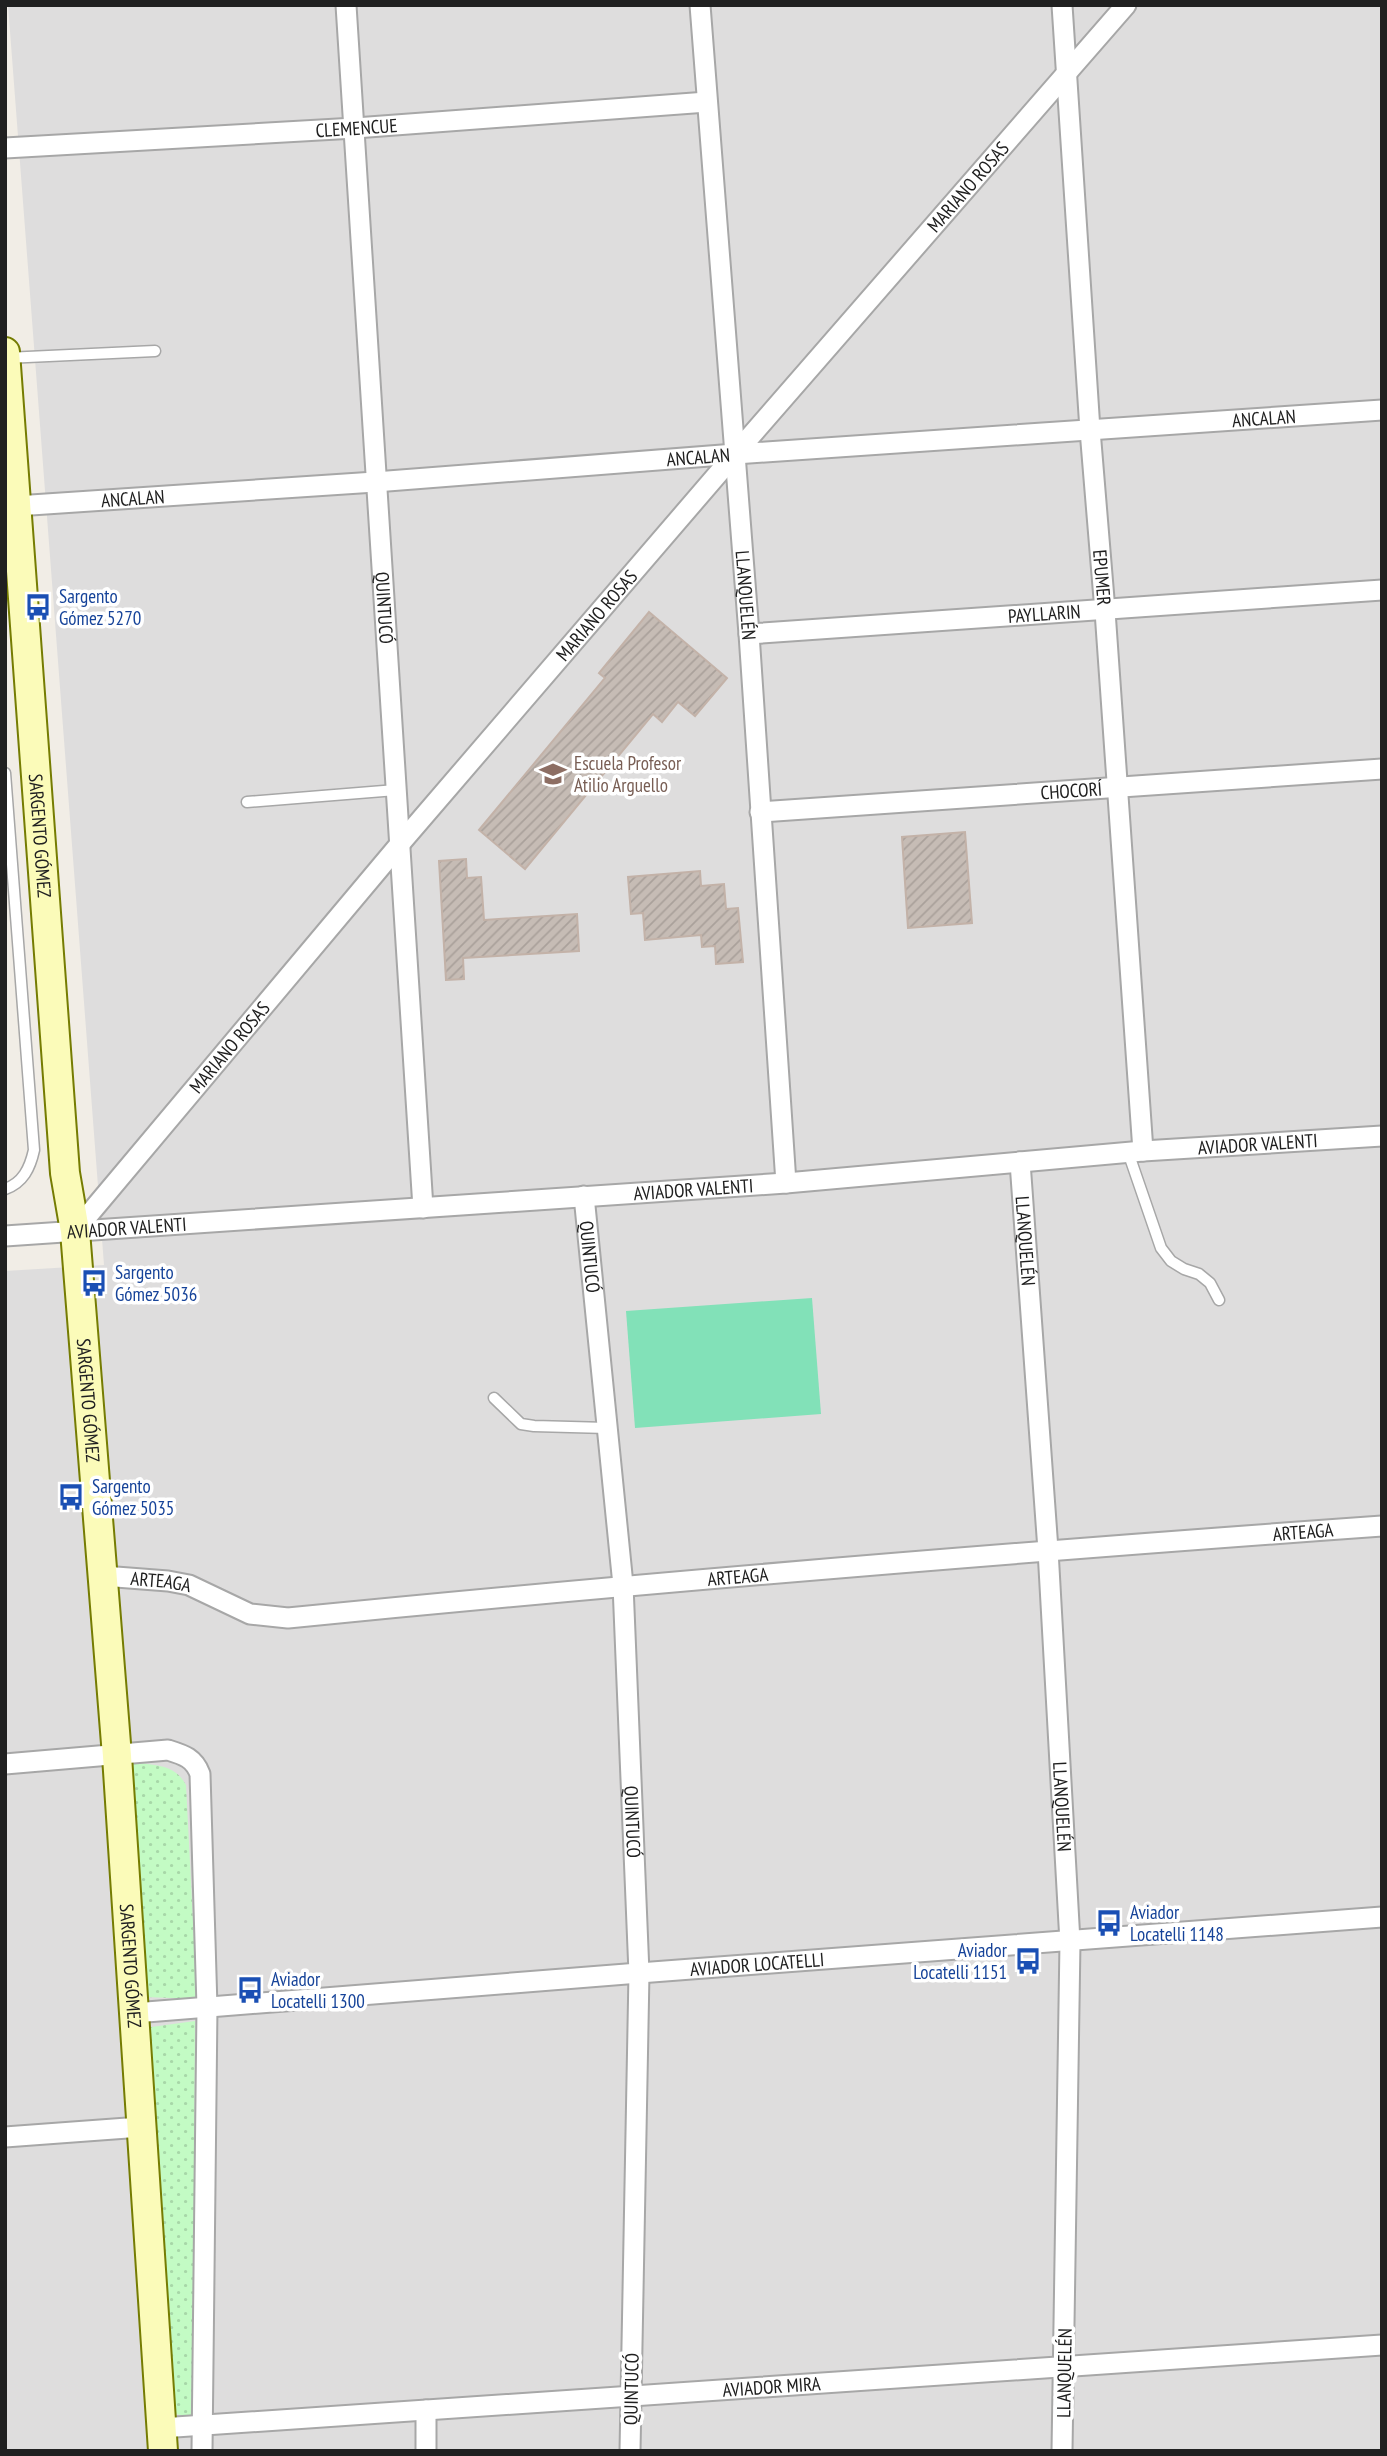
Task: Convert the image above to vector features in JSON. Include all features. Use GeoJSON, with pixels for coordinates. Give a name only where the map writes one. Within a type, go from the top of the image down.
{"type":"FeatureCollection","features":[{"type":"Feature","properties":{"kind":"main road","name":"SARGENTO GÓMEZ"},"geometry":{"type":"LineString","coordinates":[[5,352],[65,1173],[75,1231],[117,1756],[162,2439]]}},
{"type":"Feature","properties":{"kind":"street","name":"QUINTUCÓ"},"geometry":{"type":"LineString","coordinates":[[346,5],[423,1208]]}},
{"type":"Feature","properties":{"kind":"street","name":"LLANQUELÉN"},"geometry":{"type":"LineString","coordinates":[[700,5],[749,634],[786,1183]]}},
{"type":"Feature","properties":{"kind":"street","name":"EPUMER"},"geometry":{"type":"LineString","coordinates":[[1062,5],[1117,786],[1135,1152]]}},
{"type":"Feature","properties":{"kind":"street","name":"MARIANO ROSAS"},"geometry":{"type":"LineString","coordinates":[[75,1231],[399,845],[1126,5]]}},
{"type":"Feature","properties":{"kind":"street","name":"CLEMENCUE"},"geometry":{"type":"LineString","coordinates":[[5,148],[355,128],[707,102]]}},
{"type":"Feature","properties":{"kind":"street","name":"ANCALAN"},"geometry":{"type":"LineString","coordinates":[[16,506],[1382,410]]}},
{"type":"Feature","properties":{"kind":"street","name":"PAYLLARIN"},"geometry":{"type":"LineString","coordinates":[[749,634],[1382,590]]}},
{"type":"Feature","properties":{"kind":"street","name":"CHOCORÍ"},"geometry":{"type":"LineString","coordinates":[[760,812],[1382,769]]}},
{"type":"Feature","properties":{"kind":"street","name":"AVIADOR VALENTI"},"geometry":{"type":"LineString","coordinates":[[5,1236],[786,1183],[1135,1152],[1382,1136]]}},
{"type":"Feature","properties":{"kind":"street","name":"LLANQUELÉN"},"geometry":{"type":"LineString","coordinates":[[1020,1162],[1048,1550],[1070,1942],[1062,2451]]}},
{"type":"Feature","properties":{"kind":"street","name":"QUINTUCÓ"},"geometry":{"type":"LineString","coordinates":[[584,1196],[623,1585],[639,1973],[630,2451]]}},
{"type":"Feature","properties":{"kind":"street","name":"ARTEAGA"},"geometry":{"type":"LineString","coordinates":[[103,1576],[189,1585],[250,1614],[288,1618],[623,1585],[1382,1526]]}},
{"type":"Feature","properties":{"kind":"street"},"geometry":{"type":"LineString","coordinates":[[5,1763],[168,1750],[185,1755],[196,1764],[200,1774],[207,2007],[202,2451]]}},
{"type":"Feature","properties":{"kind":"street","name":"AVIADOR LOCATELLI"},"geometry":{"type":"LineString","coordinates":[[134,2013],[1382,1917]]}},
{"type":"Feature","properties":{"kind":"street"},"geometry":{"type":"LineString","coordinates":[[5,2137],[141,2127]]}},
{"type":"Feature","properties":{"kind":"street","name":"AVIADOR MIRA"},"geometry":{"type":"LineString","coordinates":[[162,2439],[203,2425],[1382,2345]]}},
{"type":"Feature","properties":{"kind":"street"},"geometry":{"type":"LineString","coordinates":[[426,2410],[426,2451]]}},
{"type":"Feature","properties":{"kind":"lane"},"geometry":{"type":"LineString","coordinates":[[6,358],[155,351]]}},
{"type":"Feature","properties":{"kind":"lane"},"geometry":{"type":"LineString","coordinates":[[5,773],[34,1150],[31,1163],[21,1181],[5,1189]]}},
{"type":"Feature","properties":{"kind":"lane"},"geometry":{"type":"LineString","coordinates":[[247,802],[396,790]]}},
{"type":"Feature","properties":{"kind":"lane"},"geometry":{"type":"LineString","coordinates":[[1135,1152],[1161,1248],[1171,1261],[1199,1274],[1210,1283],[1219,1300]]}},
{"type":"Feature","properties":{"kind":"lane"},"geometry":{"type":"LineString","coordinates":[[494,1398],[521,1424],[607,1428]]}},
{"type":"Feature","properties":{"kind":"shaded area"},"geometry":{"type":"Polygon","coordinates":[[[8,5],[1382,5],[1382,2451],[5,2451],[5,1271],[104,1265],[8,5]]]}},
{"type":"Feature","properties":{"kind":"green space"},"geometry":{"type":"Polygon","coordinates":[[[812,1298],[821,1414],[635,1428],[626,1311],[812,1298]]]}},
{"type":"Feature","properties":{"kind":"green space"},"geometry":{"type":"Polygon","coordinates":[[[133,1762],[170,1769],[186,1785],[197,1999],[145,1997],[133,1762]]]}},
{"type":"Feature","properties":{"kind":"green space"},"geometry":{"type":"Polygon","coordinates":[[[195,2021],[193,2417],[169,2413],[144,2028],[195,2021]]]}},
{"type":"Feature","properties":{"kind":"building"},"geometry":{"type":"Polygon","coordinates":[[[649,612],[727,678],[695,716],[678,702],[662,722],[653,714],[525,869],[479,830],[605,678],[599,673],[649,612]]]}},
{"type":"Feature","properties":{"kind":"building"},"geometry":{"type":"Polygon","coordinates":[[[965,832],[972,923],[908,928],[902,837],[965,832]]]}},
{"type":"Feature","properties":{"kind":"building"},"geometry":{"type":"Polygon","coordinates":[[[466,859],[467,878],[481,877],[484,920],[577,914],[579,951],[463,958],[464,979],[446,980],[439,861],[466,859]]]}},
{"type":"Feature","properties":{"kind":"building"},"geometry":{"type":"Polygon","coordinates":[[[700,871],[701,886],[724,884],[726,909],[738,908],[743,962],[716,964],[715,946],[702,947],[701,935],[645,940],[643,913],[631,914],[628,877],[700,871]]]}},
{"type":"Feature","properties":{"kind":"place","name":"Sargento Gómez 5270"},"geometry":{"type":"Point","coordinates":[38,607]}},
{"type":"Feature","properties":{"kind":"place","name":"Escuela Profesor Atilio Arguello"},"geometry":{"type":"Point","coordinates":[553,774]}},
{"type":"Feature","properties":{"kind":"place","name":"Sargento Gómez 5036"},"geometry":{"type":"Point","coordinates":[94,1283]}},
{"type":"Feature","properties":{"kind":"place","name":"Sargento Gómez 5035"},"geometry":{"type":"Point","coordinates":[71,1497]}},
{"type":"Feature","properties":{"kind":"place","name":"Aviador Locatelli 1148"},"geometry":{"type":"Point","coordinates":[1109,1923]}},
{"type":"Feature","properties":{"kind":"place","name":"Aviador Locatelli 1151"},"geometry":{"type":"Point","coordinates":[1028,1961]}},
{"type":"Feature","properties":{"kind":"place","name":"Aviador Locatelli 1300"},"geometry":{"type":"Point","coordinates":[250,1990]}}]}
